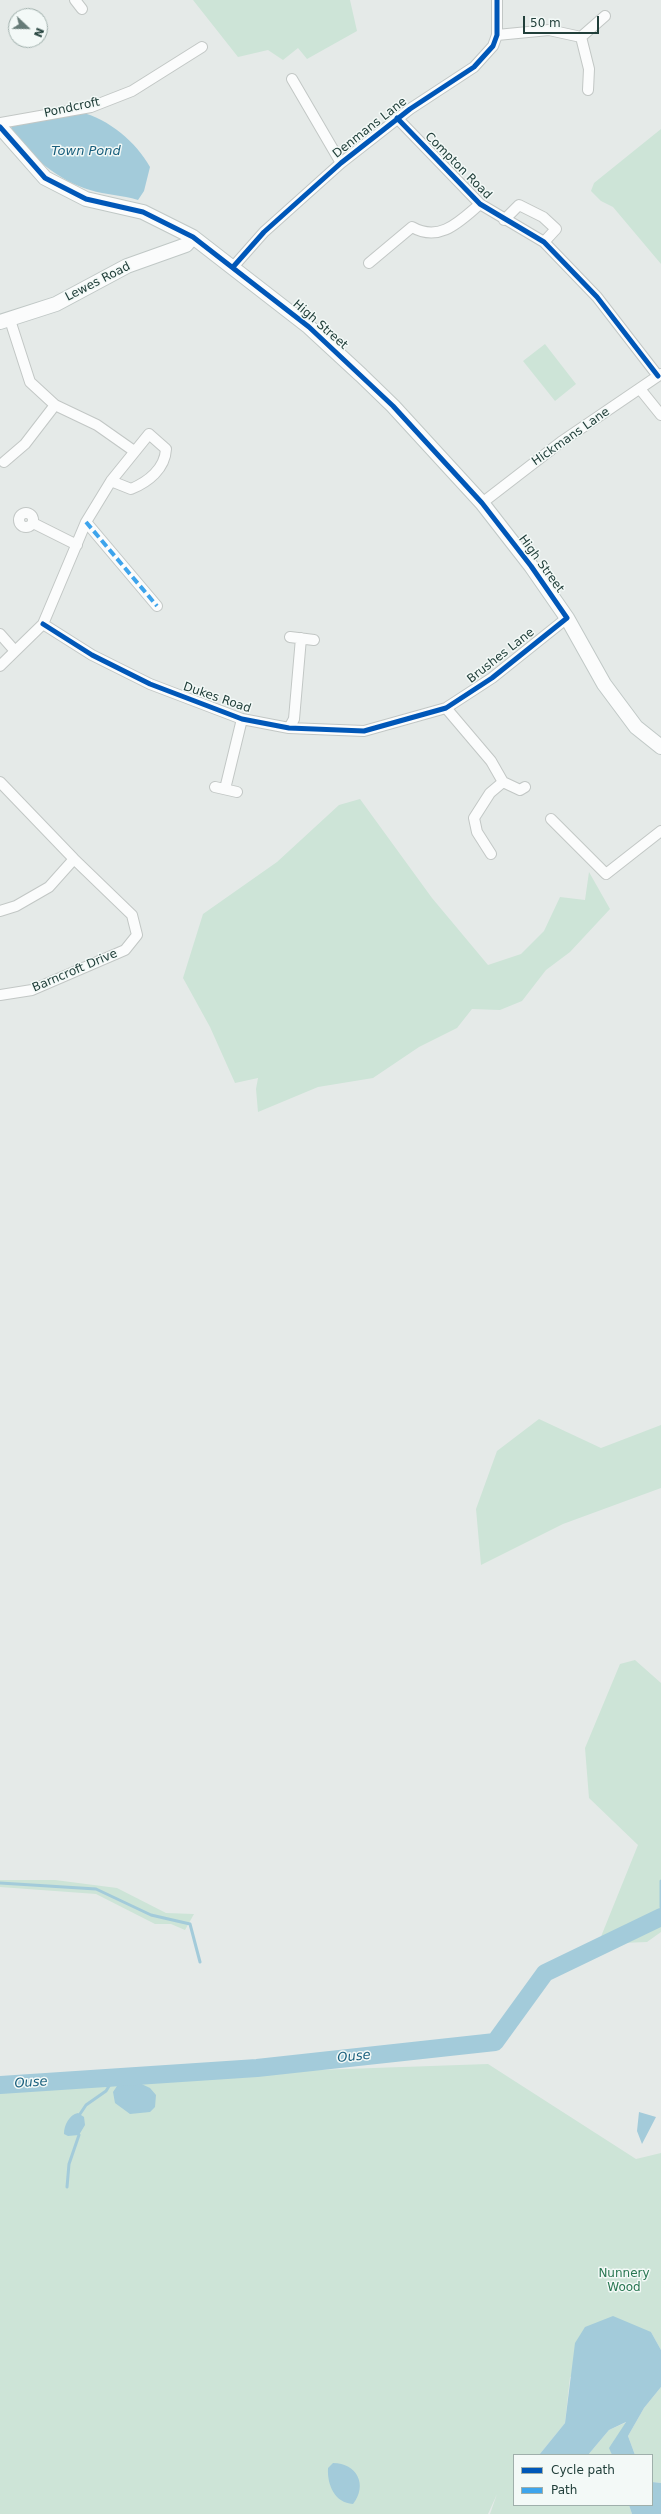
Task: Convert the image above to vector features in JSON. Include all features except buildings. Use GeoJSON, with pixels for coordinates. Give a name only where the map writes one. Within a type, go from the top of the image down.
{"type":"FeatureCollection","features":[{"type":"Feature","properties":{"kind":"main road","name":"High Street"},"geometry":{"type":"LineString","coordinates":[[0,127],[45,178],[86,199],[143,212],[193,237],[309,327],[361,375],[393,406],[482,503],[531,566],[567,618],[609,690],[636,727],[661,746]]}},
{"type":"Feature","properties":{"kind":"main road","name":"Lewes Road"},"geometry":{"type":"LineString","coordinates":[[5,321],[56,304],[127,266],[186,245],[193,237]]}},
{"type":"Feature","properties":{"kind":"street"},"geometry":{"type":"LineString","coordinates":[[75,0],[82,9]]}},
{"type":"Feature","properties":{"kind":"street","name":"Denmans Lane"},"geometry":{"type":"LineString","coordinates":[[233,267],[264,232],[340,162],[397,118],[474,67],[493,46],[497,35],[497,0]]}},
{"type":"Feature","properties":{"kind":"street"},"geometry":{"type":"LineString","coordinates":[[581,37],[605,16]]}},
{"type":"Feature","properties":{"kind":"street"},"geometry":{"type":"LineString","coordinates":[[497,35],[549,30],[581,37]]}},
{"type":"Feature","properties":{"kind":"street"},"geometry":{"type":"LineString","coordinates":[[581,37],[589,69],[588,90]]}},
{"type":"Feature","properties":{"kind":"street","name":"Pondcroft"},"geometry":{"type":"LineString","coordinates":[[0,123],[91,107],[132,91],[202,47]]}},
{"type":"Feature","properties":{"kind":"street"},"geometry":{"type":"LineString","coordinates":[[292,79],[340,162]]}},
{"type":"Feature","properties":{"kind":"street","name":"Compton Road"},"geometry":{"type":"LineString","coordinates":[[397,118],[480,204],[504,220],[544,242],[597,297],[660,375]]}},
{"type":"Feature","properties":{"kind":"street"},"geometry":{"type":"LineString","coordinates":[[369,263],[412,228],[424,233],[442,233],[480,204]]}},
{"type":"Feature","properties":{"kind":"street"},"geometry":{"type":"LineString","coordinates":[[504,220],[519,205],[543,217],[556,229],[544,242]]}},
{"type":"Feature","properties":{"kind":"street"},"geometry":{"type":"LineString","coordinates":[[5,321],[30,382],[55,405],[97,425],[134,451]]}},
{"type":"Feature","properties":{"kind":"street","name":"Hickmans Lane"},"geometry":{"type":"LineString","coordinates":[[482,503],[561,442],[660,375]]}},
{"type":"Feature","properties":{"kind":"street"},"geometry":{"type":"LineString","coordinates":[[640,389],[661,415]]}},
{"type":"Feature","properties":{"kind":"street"},"geometry":{"type":"LineString","coordinates":[[4,462],[25,444],[55,405]]}},
{"type":"Feature","properties":{"kind":"street"},"geometry":{"type":"LineString","coordinates":[[0,666],[43,624],[86,522],[111,481],[149,434],[166,449],[165,460],[146,483],[131,489],[111,481]]}},
{"type":"Feature","properties":{"kind":"street"},"geometry":{"type":"LineString","coordinates":[[33,522],[77,545]]}},
{"type":"Feature","properties":{"kind":"street"},"geometry":{"type":"LineString","coordinates":[[86,522],[156,606]]}},
{"type":"Feature","properties":{"kind":"street","name":"Brushes Lane"},"geometry":{"type":"LineString","coordinates":[[446,708],[492,678],[567,618]]}},
{"type":"Feature","properties":{"kind":"street","name":"Dukes Road"},"geometry":{"type":"LineString","coordinates":[[43,624],[92,655],[150,684],[242,719],[292,723],[302,728],[364,731],[446,708]]}},
{"type":"Feature","properties":{"kind":"street"},"geometry":{"type":"LineString","coordinates":[[0,634],[15,651]]}},
{"type":"Feature","properties":{"kind":"street"},"geometry":{"type":"LineString","coordinates":[[290,637],[314,640]]}},
{"type":"Feature","properties":{"kind":"street"},"geometry":{"type":"LineString","coordinates":[[292,723],[301,638]]}},
{"type":"Feature","properties":{"kind":"street"},"geometry":{"type":"LineString","coordinates":[[446,708],[491,761],[503,782],[520,790],[525,787]]}},
{"type":"Feature","properties":{"kind":"street","name":"Dukes Road"},"geometry":{"type":"LineString","coordinates":[[237,792],[220,788],[242,719]]}},
{"type":"Feature","properties":{"kind":"street"},"geometry":{"type":"LineString","coordinates":[[491,854],[476,832],[474,818],[490,793],[503,782]]}},
{"type":"Feature","properties":{"kind":"street","name":"Barncroft Drive"},"geometry":{"type":"LineString","coordinates":[[0,995],[32,990],[125,950],[137,935],[132,915],[1,786]]}},
{"type":"Feature","properties":{"kind":"street"},"geometry":{"type":"LineString","coordinates":[[551,819],[606,874],[661,831]]}},
{"type":"Feature","properties":{"kind":"street"},"geometry":{"type":"LineString","coordinates":[[0,910],[16,906],[50,887],[74,859]]}},
{"type":"Feature","properties":{"kind":"green space"},"geometry":{"type":"Polygon","coordinates":[[[193,0],[350,0],[357,31],[307,59],[298,48],[283,60],[268,50],[238,57],[193,0]]]}},
{"type":"Feature","properties":{"kind":"green space"},"geometry":{"type":"Polygon","coordinates":[[[661,129],[661,264],[613,207],[601,201],[591,191],[594,183],[661,129]]]}},
{"type":"Feature","properties":{"kind":"green space"},"geometry":{"type":"Polygon","coordinates":[[[545,344],[576,384],[555,401],[523,361],[545,344]]]}},
{"type":"Feature","properties":{"kind":"green space"},"geometry":{"type":"Polygon","coordinates":[[[360,799],[432,898],[488,965],[521,954],[544,931],[560,897],[585,900],[589,872],[610,909],[570,952],[546,970],[522,1001],[500,1010],[472,1009],[457,1028],[419,1047],[373,1078],[318,1087],[258,1112],[256,1089],[258,1078],[235,1083],[210,1027],[183,978],[203,914],[277,862],[339,805],[360,799]]]}},
{"type":"Feature","properties":{"kind":"green space"},"geometry":{"type":"Polygon","coordinates":[[[539,1419],[601,1448],[661,1425],[661,1488],[563,1524],[481,1565],[476,1509],[497,1451],[539,1419]]]}},
{"type":"Feature","properties":{"kind":"green space"},"geometry":{"type":"Polygon","coordinates":[[[635,1660],[661,1683],[661,1932],[647,1942],[598,1944],[638,1845],[589,1798],[585,1748],[620,1664],[635,1660]]]}},
{"type":"Feature","properties":{"kind":"green space"},"geometry":{"type":"Polygon","coordinates":[[[0,1880],[55,1880],[117,1888],[166,1913],[194,1914],[185,1930],[171,1924],[155,1924],[96,1894],[0,1887],[0,1880]]]}},
{"type":"Feature","properties":{"kind":"green space","name":"Nunnery Wood"},"geometry":{"type":"Polygon","coordinates":[[[488,2064],[636,2159],[661,2153],[661,2350],[651,2332],[570,2377],[565,2423],[540,2454],[513,2454],[513,2506],[629,2506],[632,2514],[490,2514],[497,2494],[488,2514],[0,2514],[0,2086],[117,2077],[488,2064]]]}},
{"type":"Feature","properties":{"kind":"green space"},"geometry":{"type":"Polygon","coordinates":[[[661,2387],[661,2483],[653,2482],[653,2454],[635,2454],[628,2436],[644,2408],[661,2387]]]}},
{"type":"Feature","properties":{"kind":"green space"},"geometry":{"type":"Polygon","coordinates":[[[627,2422],[610,2448],[612,2454],[589,2454],[609,2430],[627,2422]]]}},
{"type":"Feature","properties":{"kind":"water","name":"Town Pond"},"geometry":{"type":"Polygon","coordinates":[[[80,112],[101,120],[121,133],[137,149],[150,167],[144,191],[138,200],[96,192],[79,186],[55,173],[33,156],[16,136],[10,125],[80,112]]]}},
{"type":"Feature","properties":{"kind":"water"},"geometry":{"type":"Polygon","coordinates":[[[133,2080],[150,2088],[156,2095],[155,2107],[150,2112],[130,2114],[115,2103],[113,2092],[117,2086],[133,2080]]]}},
{"type":"Feature","properties":{"kind":"water"},"geometry":{"type":"Polygon","coordinates":[[[639,2112],[656,2117],[642,2144],[637,2131],[639,2112]]]}},
{"type":"Feature","properties":{"kind":"water"},"geometry":{"type":"Polygon","coordinates":[[[78,2113],[84,2117],[85,2125],[79,2135],[68,2136],[64,2134],[68,2121],[72,2116],[78,2113]]]}},
{"type":"Feature","properties":{"kind":"water"},"geometry":{"type":"Polygon","coordinates":[[[613,2316],[651,2332],[661,2350],[661,2387],[644,2408],[628,2436],[635,2454],[612,2454],[609,2448],[626,2422],[609,2430],[589,2454],[540,2454],[565,2423],[575,2343],[585,2327],[613,2316]]]}},
{"type":"Feature","properties":{"kind":"water"},"geometry":{"type":"Polygon","coordinates":[[[333,2463],[348,2467],[358,2476],[360,2490],[353,2504],[341,2500],[333,2492],[329,2481],[328,2468],[333,2463]]]}},
{"type":"Feature","properties":{"kind":"water"},"geometry":{"type":"Polygon","coordinates":[[[653,2482],[661,2483],[661,2514],[632,2514],[629,2506],[653,2506],[653,2482]]]}},
{"type":"Feature","properties":{"kind":"waterway"},"geometry":{"type":"LineString","coordinates":[[661,1881],[661,1907]]}},
{"type":"Feature","properties":{"kind":"waterway"},"geometry":{"type":"LineString","coordinates":[[0,1883],[96,1889],[151,1915],[190,1924],[200,1962]]}},
{"type":"Feature","properties":{"kind":"waterway","name":"Ouse"},"geometry":{"type":"LineString","coordinates":[[0,2085],[257,2068],[495,2042],[545,1973],[661,1917]]}},
{"type":"Feature","properties":{"kind":"waterway"},"geometry":{"type":"LineString","coordinates":[[80,2114],[86,2105],[106,2091],[114,2078]]}},
{"type":"Feature","properties":{"kind":"waterway"},"geometry":{"type":"LineString","coordinates":[[67,2187],[69,2164],[79,2135]]}},
{"type":"Feature","properties":{"kind":"marked path"},"geometry":{"type":"LineString","coordinates":[[86,522],[157,606]]}},
{"type":"Feature","properties":{"kind":"cycle path"},"geometry":{"type":"LineString","coordinates":[[233,267],[264,232],[341,163],[410,109],[474,67],[493,46],[497,35],[497,0]]}},
{"type":"Feature","properties":{"kind":"cycle path"},"geometry":{"type":"LineString","coordinates":[[397,118],[480,204],[544,242],[597,297],[658,376]]}},
{"type":"Feature","properties":{"kind":"cycle path"},"geometry":{"type":"LineString","coordinates":[[0,127],[45,178],[86,199],[143,212],[193,237],[309,327],[393,406],[482,503],[531,566],[567,618],[492,678],[446,708],[364,731],[289,728],[242,719],[150,684],[92,655],[43,624]]}}]}
